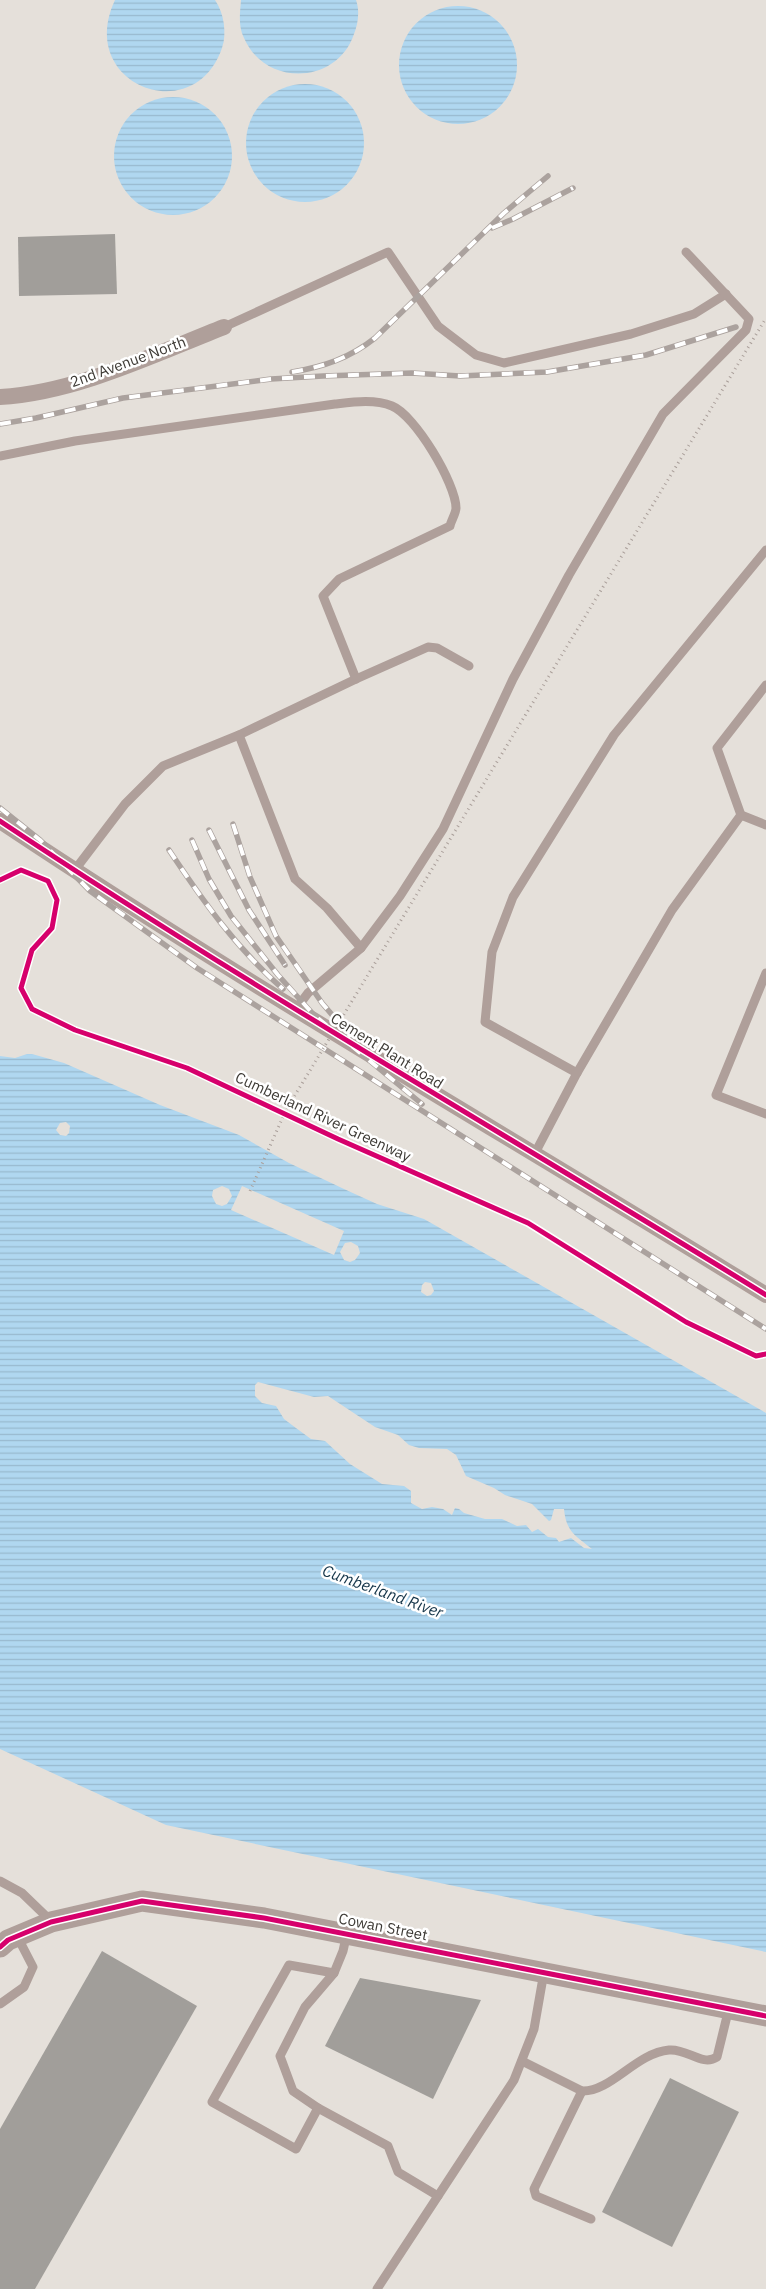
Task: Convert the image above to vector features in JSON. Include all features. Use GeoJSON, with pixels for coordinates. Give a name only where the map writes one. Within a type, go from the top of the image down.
{"type":"FeatureCollection","features":[{"type":"Feature","properties":{"kind":"street","name":"2nd Avenue North"},"geometry":{"type":"LineString","coordinates":[[0,397],[14,396],[89,380],[224,327]]}},
{"type":"Feature","properties":{"kind":"street","name":"Cement Plant Road"},"geometry":{"type":"LineString","coordinates":[[0,821],[74,870],[296,1009],[766,1295]]}},
{"type":"Feature","properties":{"kind":"street","name":"Cowan Street"},"geometry":{"type":"LineString","coordinates":[[8,1941],[51,1922],[142,1902],[264,1918],[347,1933],[766,2016]]}},
{"type":"Feature","properties":{"kind":"lane"},"geometry":{"type":"LineString","coordinates":[[224,327],[388,252],[438,326],[476,355],[504,363],[631,334],[694,314],[726,294]]}},
{"type":"Feature","properties":{"kind":"lane"},"geometry":{"type":"LineString","coordinates":[[296,1009],[308,993],[361,948],[400,896],[443,829],[517,670],[569,575],[663,414],[746,330],[749,319],[686,252]]}},
{"type":"Feature","properties":{"kind":"lane"},"geometry":{"type":"LineString","coordinates":[[0,456],[75,442],[335,404],[372,402],[392,406],[403,414],[421,433],[448,479],[456,508],[450,526],[339,579],[323,596],[356,679]]}},
{"type":"Feature","properties":{"kind":"lane"},"geometry":{"type":"LineString","coordinates":[[577,1074],[486,1022],[492,952],[513,897],[614,735],[766,550]]}},
{"type":"Feature","properties":{"kind":"lane"},"geometry":{"type":"LineString","coordinates":[[74,870],[125,804],[163,766],[239,736],[356,679],[428,647],[437,648],[469,666]]}},
{"type":"Feature","properties":{"kind":"lane"},"geometry":{"type":"LineString","coordinates":[[766,685],[718,748],[741,815],[766,825]]}},
{"type":"Feature","properties":{"kind":"lane"},"geometry":{"type":"LineString","coordinates":[[239,736],[295,879],[327,908],[361,948]]}},
{"type":"Feature","properties":{"kind":"lane"},"geometry":{"type":"LineString","coordinates":[[534,1155],[577,1074],[672,910],[741,815]]}},
{"type":"Feature","properties":{"kind":"lane"},"geometry":{"type":"LineString","coordinates":[[766,973],[716,1095],[766,1114]]}},
{"type":"Feature","properties":{"kind":"lane"},"geometry":{"type":"LineString","coordinates":[[0,1881],[22,1893],[51,1922]]}},
{"type":"Feature","properties":{"kind":"lane"},"geometry":{"type":"LineString","coordinates":[[347,1933],[343,1951],[334,1973],[305,2007],[280,2056],[293,2091],[318,2108],[388,2146],[398,2172],[438,2196]]}},
{"type":"Feature","properties":{"kind":"lane"},"geometry":{"type":"LineString","coordinates":[[0,2004],[24,1987],[34,1968],[8,1941]]}},
{"type":"Feature","properties":{"kind":"lane"},"geometry":{"type":"LineString","coordinates":[[318,2108],[296,2149],[212,2102],[289,1965],[334,1973]]}},
{"type":"Feature","properties":{"kind":"lane"},"geometry":{"type":"LineString","coordinates":[[377,2289],[514,2080],[534,2029],[544,1972]]}},
{"type":"Feature","properties":{"kind":"lane"},"geometry":{"type":"LineString","coordinates":[[522,2061],[582,2091],[592,2091],[603,2086],[633,2064],[669,2050],[685,2051],[703,2060],[712,2060],[717,2056],[729,2008]]}},
{"type":"Feature","properties":{"kind":"lane"},"geometry":{"type":"LineString","coordinates":[[582,2091],[534,2189],[536,2196],[590,2219]]}},
{"type":"Feature","properties":{"kind":"path"},"geometry":{"type":"LineString","coordinates":[[250,1191],[286,1110],[766,318]]}},
{"type":"Feature","properties":{"kind":"water"},"geometry":{"type":"Polygon","coordinates":[[[115,0],[215,0],[222,17],[224,42],[208,73],[188,87],[165,91],[143,87],[124,74],[111,55],[107,30],[115,0]]]}},
{"type":"Feature","properties":{"kind":"water"},"geometry":{"type":"Polygon","coordinates":[[[241,0],[356,0],[358,9],[357,22],[354,34],[345,51],[333,63],[317,71],[300,74],[284,72],[268,65],[254,54],[244,38],[240,24],[241,0]]]}},
{"type":"Feature","properties":{"kind":"water"},"geometry":{"type":"Polygon","coordinates":[[[458,6],[481,10],[500,23],[513,42],[517,65],[513,88],[500,107],[481,120],[458,124],[435,120],[416,107],[403,88],[399,65],[403,42],[416,23],[435,10],[458,6]]]}},
{"type":"Feature","properties":{"kind":"water"},"geometry":{"type":"Polygon","coordinates":[[[305,84],[328,88],[347,101],[360,120],[364,143],[360,166],[347,185],[328,198],[305,202],[282,198],[263,185],[250,166],[246,143],[250,120],[263,101],[282,88],[305,84]]]}},
{"type":"Feature","properties":{"kind":"water"},"geometry":{"type":"Polygon","coordinates":[[[173,97],[196,101],[215,114],[228,133],[232,156],[228,179],[215,198],[196,211],[173,215],[150,211],[131,198],[118,179],[114,156],[118,133],[131,114],[150,101],[173,97]]]}},
{"type":"Feature","properties":{"kind":"water","name":"Cumberland River"},"geometry":{"type":"Polygon","coordinates":[[[32,1054],[64,1063],[160,1105],[239,1135],[289,1163],[377,1204],[424,1219],[766,1413],[766,1952],[166,1825],[0,1749],[0,1056],[15,1058],[32,1054]],[[66,1122],[60,1123],[56,1130],[60,1135],[66,1136],[69,1133],[70,1126],[66,1122]],[[222,1186],[213,1190],[212,1196],[216,1204],[222,1206],[227,1204],[232,1196],[229,1189],[222,1186]],[[242,1186],[231,1210],[334,1255],[344,1231],[242,1186]],[[351,1242],[345,1243],[340,1252],[344,1260],[350,1262],[355,1260],[360,1253],[358,1246],[351,1242]],[[425,1282],[422,1285],[421,1292],[427,1296],[431,1295],[434,1291],[431,1283],[425,1282]],[[258,1382],[255,1385],[255,1396],[262,1403],[276,1406],[284,1419],[296,1428],[311,1439],[325,1441],[350,1464],[382,1484],[404,1486],[411,1491],[411,1503],[422,1509],[432,1507],[443,1509],[452,1515],[455,1508],[464,1513],[485,1519],[502,1519],[517,1526],[526,1525],[532,1532],[538,1529],[548,1537],[556,1538],[559,1542],[571,1538],[584,1548],[592,1549],[573,1533],[567,1523],[564,1509],[554,1509],[549,1521],[532,1504],[505,1495],[466,1476],[456,1455],[447,1449],[419,1448],[409,1445],[398,1435],[375,1427],[328,1396],[314,1397],[258,1382]]]}},
{"type":"Feature","properties":{"kind":"building"},"geometry":{"type":"Polygon","coordinates":[[[115,234],[117,294],[19,296],[18,237],[115,234]]]}},
{"type":"Feature","properties":{"kind":"building"},"geometry":{"type":"Polygon","coordinates":[[[102,1951],[197,2006],[35,2289],[0,2289],[0,2129],[102,1951]]]}},
{"type":"Feature","properties":{"kind":"building"},"geometry":{"type":"Polygon","coordinates":[[[360,1978],[481,2000],[433,2099],[325,2046],[360,1978]]]}},
{"type":"Feature","properties":{"kind":"building"},"geometry":{"type":"Polygon","coordinates":[[[670,2078],[739,2112],[672,2247],[602,2212],[670,2078]]]}},
{"type":"Feature","properties":{"kind":"railway"},"geometry":{"type":"LineString","coordinates":[[292,372],[336,361],[366,345],[504,213],[548,176]]}},
{"type":"Feature","properties":{"kind":"railway"},"geometry":{"type":"LineString","coordinates":[[492,228],[573,188]]}},
{"type":"Feature","properties":{"kind":"railway"},"geometry":{"type":"LineString","coordinates":[[0,424],[36,418],[123,398],[271,379],[412,373],[460,376],[547,372],[646,355],[736,327]]}},
{"type":"Feature","properties":{"kind":"railway"},"geometry":{"type":"LineString","coordinates":[[0,808],[40,840],[90,891],[197,968],[766,1329]]}},
{"type":"Feature","properties":{"kind":"railway"},"geometry":{"type":"LineString","coordinates":[[233,824],[250,877],[276,936],[322,1003],[351,1037]]}},
{"type":"Feature","properties":{"kind":"railway"},"geometry":{"type":"LineString","coordinates":[[209,830],[249,910],[285,965]]}},
{"type":"Feature","properties":{"kind":"railway"},"geometry":{"type":"LineString","coordinates":[[192,840],[209,879],[231,916],[278,975],[313,1014],[422,1104]]}},
{"type":"Feature","properties":{"kind":"railway"},"geometry":{"type":"LineString","coordinates":[[169,850],[221,923],[250,957],[283,989]]}},
{"type":"Feature","properties":{"kind":"cycle path"},"geometry":{"type":"LineString","coordinates":[[0,821],[94,883],[285,1003],[766,1295]]}},
{"type":"Feature","properties":{"kind":"cycle path","name":"Cumberland River Greenway"},"geometry":{"type":"LineString","coordinates":[[0,880],[21,870],[48,881],[57,900],[52,928],[32,950],[21,988],[32,1009],[75,1030],[187,1068],[338,1139],[528,1223],[686,1322],[756,1356],[766,1354]]}},
{"type":"Feature","properties":{"kind":"cycle path"},"geometry":{"type":"LineString","coordinates":[[0,1947],[8,1940],[51,1922],[142,1901],[264,1918],[766,2016]]}}]}
